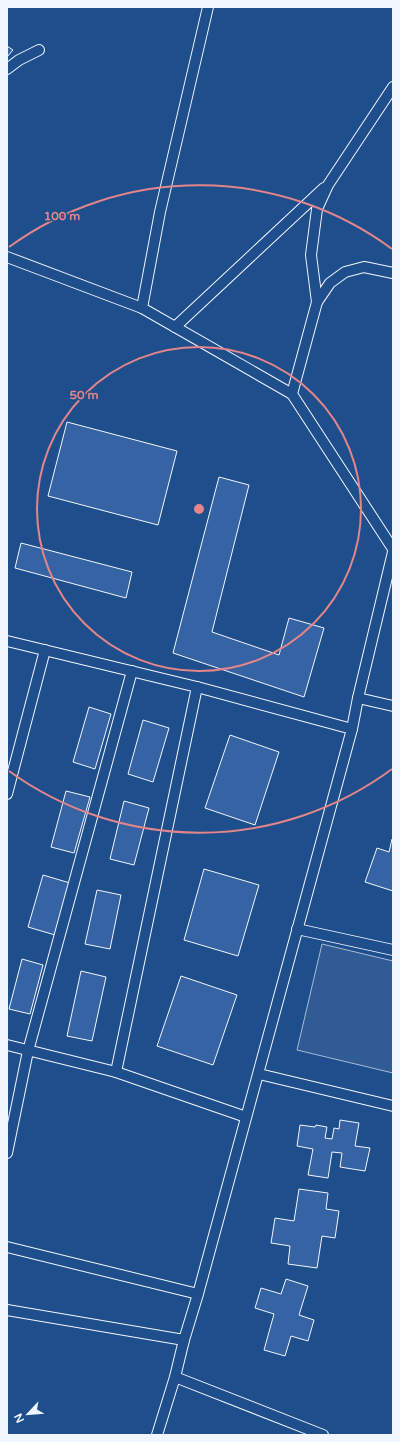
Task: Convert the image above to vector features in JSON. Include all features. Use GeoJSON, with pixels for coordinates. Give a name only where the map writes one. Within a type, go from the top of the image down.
{"type":"FeatureCollection","features":[{"type":"Feature","properties":{"kind":"lane"},"geometry":{"type":"LineString","coordinates":[[142,308],[160,212],[208,7]]}},
{"type":"Feature","properties":{"kind":"lane"},"geometry":{"type":"LineString","coordinates":[[7,69],[20,60],[40,50]]}},
{"type":"Feature","properties":{"kind":"lane"},"geometry":{"type":"LineString","coordinates":[[317,302],[311,255],[317,209],[328,185],[393,87]]}},
{"type":"Feature","properties":{"kind":"lane"},"geometry":{"type":"LineString","coordinates":[[175,327],[328,185]]}},
{"type":"Feature","properties":{"kind":"lane"},"geometry":{"type":"LineString","coordinates":[[7,257],[142,308],[292,394],[393,549]]}},
{"type":"Feature","properties":{"kind":"lane"},"geometry":{"type":"LineString","coordinates":[[292,394],[317,302],[330,283],[345,272],[364,268],[393,273]]}},
{"type":"Feature","properties":{"kind":"lane"},"geometry":{"type":"LineString","coordinates":[[157,1435],[175,1377],[184,1340],[259,1074],[352,729],[393,552]]}},
{"type":"Feature","properties":{"kind":"lane"},"geometry":{"type":"LineString","coordinates":[[7,641],[198,687],[352,729]]}},
{"type":"Feature","properties":{"kind":"lane"},"geometry":{"type":"LineString","coordinates":[[7,794],[45,650]]}},
{"type":"Feature","properties":{"kind":"lane"},"geometry":{"type":"LineString","coordinates":[[7,1153],[28,1051],[132,671]]}},
{"type":"Feature","properties":{"kind":"lane"},"geometry":{"type":"LineString","coordinates":[[116,1072],[198,687]]}},
{"type":"Feature","properties":{"kind":"lane"},"geometry":{"type":"LineString","coordinates":[[358,698],[393,706]]}},
{"type":"Feature","properties":{"kind":"lane"},"geometry":{"type":"LineString","coordinates":[[297,929],[393,950]]}},
{"type":"Feature","properties":{"kind":"lane"},"geometry":{"type":"LineString","coordinates":[[7,1046],[116,1072],[246,1117]]}},
{"type":"Feature","properties":{"kind":"lane"},"geometry":{"type":"LineString","coordinates":[[259,1074],[393,1106]]}},
{"type":"Feature","properties":{"kind":"lane"},"geometry":{"type":"LineString","coordinates":[[7,1247],[198,1294]]}},
{"type":"Feature","properties":{"kind":"lane"},"geometry":{"type":"LineString","coordinates":[[7,1310],[184,1340]]}},
{"type":"Feature","properties":{"kind":"lane"},"geometry":{"type":"LineString","coordinates":[[175,1377],[323,1435]]}},
{"type":"Feature","properties":{"kind":"shaded area"},"geometry":{"type":"Polygon","coordinates":[[[322,944],[393,961],[393,1073],[297,1050],[322,944]]]}},
{"type":"Feature","properties":{"kind":"building"},"geometry":{"type":"Polygon","coordinates":[[[7,46],[13,50],[7,57],[7,46]]]}},
{"type":"Feature","properties":{"kind":"building"},"geometry":{"type":"Polygon","coordinates":[[[67,422],[177,451],[158,525],[48,496],[67,422]]]}},
{"type":"Feature","properties":{"kind":"building"},"geometry":{"type":"Polygon","coordinates":[[[219,477],[249,485],[212,632],[279,655],[289,618],[324,628],[304,697],[173,653],[219,477]]]}},
{"type":"Feature","properties":{"kind":"building"},"geometry":{"type":"Polygon","coordinates":[[[21,543],[132,572],[126,598],[15,568],[21,543]]]}},
{"type":"Feature","properties":{"kind":"building"},"geometry":{"type":"Polygon","coordinates":[[[89,707],[111,714],[95,769],[73,762],[89,707]]]}},
{"type":"Feature","properties":{"kind":"building"},"geometry":{"type":"Polygon","coordinates":[[[143,720],[169,728],[153,782],[128,774],[143,720]]]}},
{"type":"Feature","properties":{"kind":"building"},"geometry":{"type":"Polygon","coordinates":[[[230,735],[279,752],[255,825],[205,808],[230,735]]]}},
{"type":"Feature","properties":{"kind":"building"},"geometry":{"type":"Polygon","coordinates":[[[66,791],[90,797],[74,853],[51,847],[66,791]]]}},
{"type":"Feature","properties":{"kind":"building"},"geometry":{"type":"Polygon","coordinates":[[[124,801],[149,808],[134,865],[110,859],[124,801]]]}},
{"type":"Feature","properties":{"kind":"building"},"geometry":{"type":"Polygon","coordinates":[[[392,839],[393,891],[365,882],[377,848],[389,852],[392,839]]]}},
{"type":"Feature","properties":{"kind":"building"},"geometry":{"type":"Polygon","coordinates":[[[204,869],[259,885],[238,956],[184,940],[204,869]]]}},
{"type":"Feature","properties":{"kind":"building"},"geometry":{"type":"Polygon","coordinates":[[[43,875],[70,883],[55,935],[28,927],[43,875]]]}},
{"type":"Feature","properties":{"kind":"building"},"geometry":{"type":"Polygon","coordinates":[[[97,890],[121,895],[110,949],[85,944],[97,890]]]}},
{"type":"Feature","properties":{"kind":"building"},"geometry":{"type":"Polygon","coordinates":[[[22,959],[43,965],[30,1014],[9,1009],[22,959]]]}},
{"type":"Feature","properties":{"kind":"building"},"geometry":{"type":"Polygon","coordinates":[[[81,971],[106,977],[92,1041],[67,1036],[81,971]]]}},
{"type":"Feature","properties":{"kind":"building"},"geometry":{"type":"Polygon","coordinates":[[[181,976],[237,995],[213,1065],[157,1046],[181,976]]]}},
{"type":"Feature","properties":{"kind":"building"},"geometry":{"type":"Polygon","coordinates":[[[340,1120],[359,1123],[355,1146],[370,1148],[365,1171],[340,1167],[342,1153],[332,1152],[328,1178],[308,1175],[313,1149],[297,1146],[300,1125],[327,1127],[325,1138],[332,1139],[334,1128],[339,1129],[340,1120]]]}},
{"type":"Feature","properties":{"kind":"building"},"geometry":{"type":"Polygon","coordinates":[[[299,1189],[328,1193],[326,1209],[339,1211],[335,1238],[322,1236],[317,1268],[288,1264],[290,1246],[271,1243],[275,1218],[294,1221],[299,1189]]]}},
{"type":"Feature","properties":{"kind":"building"},"geometry":{"type":"Polygon","coordinates":[[[286,1279],[308,1286],[299,1315],[314,1320],[308,1341],[291,1336],[285,1356],[264,1350],[274,1314],[255,1308],[261,1288],[281,1294],[286,1279]]]}}]}
